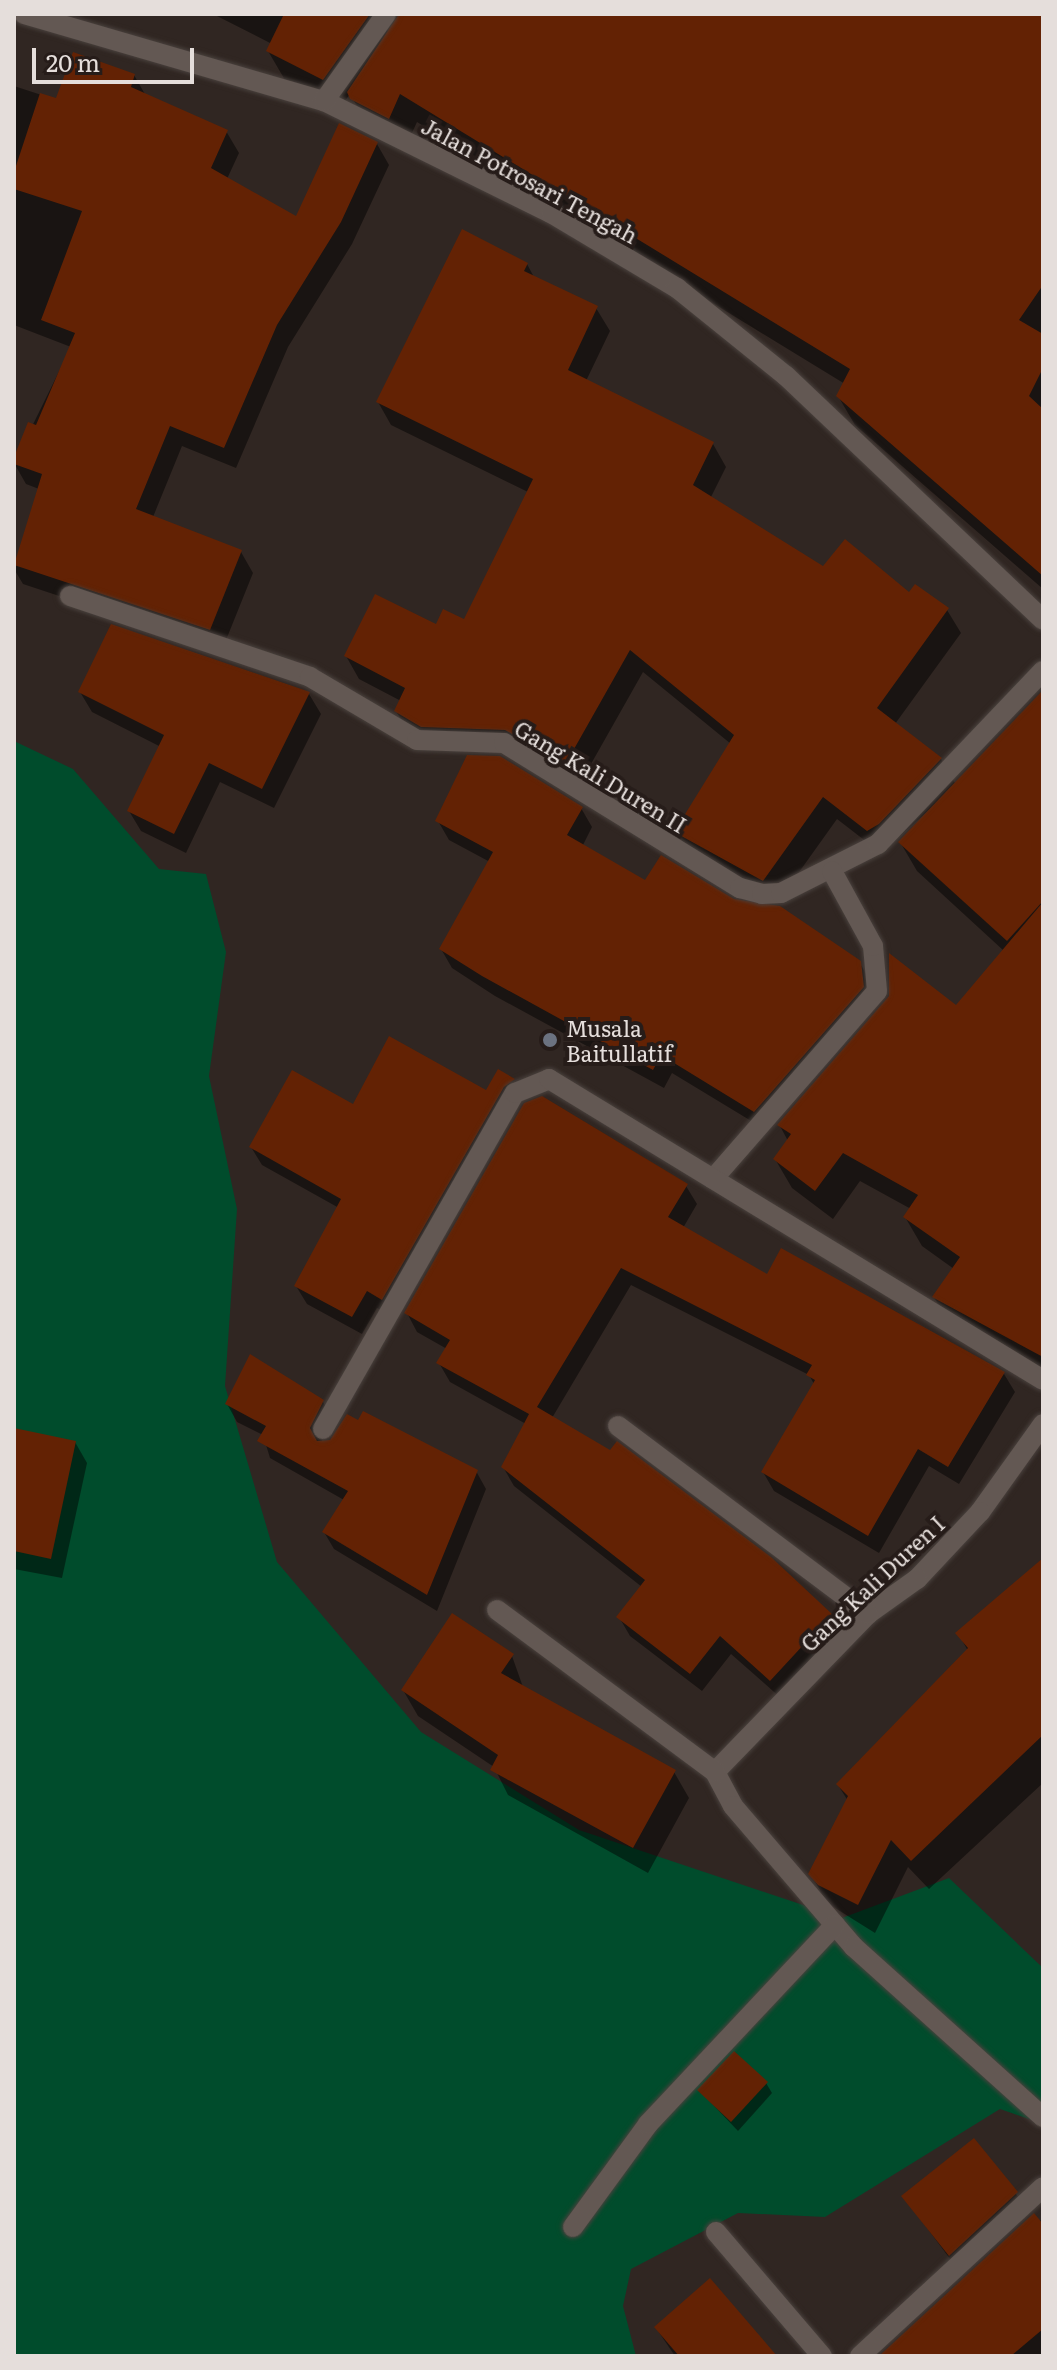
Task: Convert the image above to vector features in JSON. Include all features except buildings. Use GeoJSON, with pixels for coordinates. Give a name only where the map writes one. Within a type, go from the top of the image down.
{"type":"FeatureCollection","features":[{"type":"Feature","properties":{"kind":"street","name":"Jalan Potrosari Tengah"},"geometry":{"type":"LineString","coordinates":[[24,14],[324,101],[551,213],[677,288],[786,376],[1043,620]]}},
{"type":"Feature","properties":{"kind":"street"},"geometry":{"type":"LineString","coordinates":[[324,101],[386,14]]}},
{"type":"Feature","properties":{"kind":"street","name":"Gang Kali Duren II"},"geometry":{"type":"LineString","coordinates":[[70,596],[310,677],[417,740],[504,743],[740,888],[781,893],[832,871],[878,844],[1043,671]]}},
{"type":"Feature","properties":{"kind":"street"},"geometry":{"type":"LineString","coordinates":[[713,1179],[877,991],[873,946],[832,871]]}},
{"type":"Feature","properties":{"kind":"street"},"geometry":{"type":"LineString","coordinates":[[323,1429],[515,1093],[549,1079],[1043,1380]]}},
{"type":"Feature","properties":{"kind":"street","name":"Gang Kali Duren I"},"geometry":{"type":"LineString","coordinates":[[715,1772],[868,1614],[917,1579],[980,1512],[1043,1424]]}},
{"type":"Feature","properties":{"kind":"street"},"geometry":{"type":"LineString","coordinates":[[618,1426],[868,1614]]}},
{"type":"Feature","properties":{"kind":"street"},"geometry":{"type":"LineString","coordinates":[[497,1610],[715,1772],[733,1806],[835,1925],[1043,2117]]}},
{"type":"Feature","properties":{"kind":"street"},"geometry":{"type":"LineString","coordinates":[[573,2227],[648,2124],[835,1925]]}},
{"type":"Feature","properties":{"kind":"street"},"geometry":{"type":"LineString","coordinates":[[860,2356],[1043,2187]]}},
{"type":"Feature","properties":{"kind":"street"},"geometry":{"type":"LineString","coordinates":[[716,2232],[822,2356]]}},
{"type":"Feature","properties":{"kind":"green space"},"geometry":{"type":"Polygon","coordinates":[[[14,741],[73,769],[159,869],[206,874],[226,952],[209,1076],[237,1209],[225,1386],[277,1562],[421,1732],[579,1830],[842,1918],[949,1878],[1043,1968],[1043,2124],[1000,2109],[825,2217],[738,2213],[631,2269],[623,2306],[636,2356],[14,2356],[14,741]]]}},
{"type":"Feature","properties":{"kind":"place","name":"Musala Baitullatif"},"geometry":{"type":"Point","coordinates":[550,1040]}}]}
